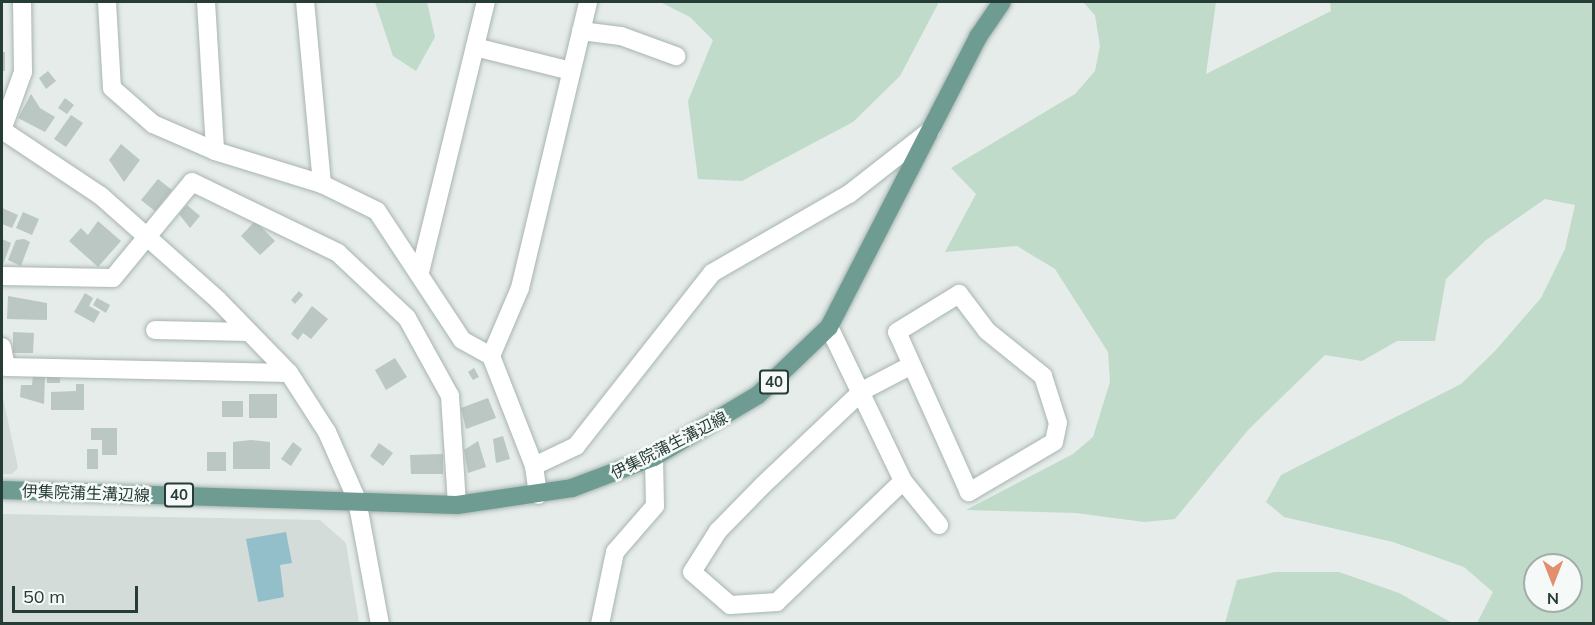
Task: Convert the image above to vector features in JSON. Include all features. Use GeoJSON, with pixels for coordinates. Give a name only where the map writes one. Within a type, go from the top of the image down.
{"type":"FeatureCollection","features":[{"type":"Feature","properties":{"kind":"main road","name":"伊集院蒲生溝辺線"},"geometry":{"type":"LineString","coordinates":[[2,490],[457,505],[538,495],[607,478],[654,457],[758,395],[829,327],[932,129],[1002,2]]}},
{"type":"Feature","properties":{"kind":"street"},"geometry":{"type":"LineString","coordinates":[[22,2],[23,72],[2,130],[76,177],[145,236],[249,332],[289,374],[327,432],[357,500],[380,624]]}},
{"type":"Feature","properties":{"kind":"street"},"geometry":{"type":"LineString","coordinates":[[107,2],[112,88],[153,124],[215,151],[322,184],[377,211],[420,272],[462,340],[491,356],[534,466],[538,495]]}},
{"type":"Feature","properties":{"kind":"street"},"geometry":{"type":"LineString","coordinates":[[206,2],[215,151]]}},
{"type":"Feature","properties":{"kind":"street"},"geometry":{"type":"LineString","coordinates":[[305,2],[322,184]]}},
{"type":"Feature","properties":{"kind":"street"},"geometry":{"type":"LineString","coordinates":[[420,272],[486,2]]}},
{"type":"Feature","properties":{"kind":"street"},"geometry":{"type":"LineString","coordinates":[[491,356],[520,288],[588,2]]}},
{"type":"Feature","properties":{"kind":"street"},"geometry":{"type":"LineString","coordinates":[[581,31],[621,36],[676,56]]}},
{"type":"Feature","properties":{"kind":"street"},"geometry":{"type":"LineString","coordinates":[[475,47],[571,71]]}},
{"type":"Feature","properties":{"kind":"street"},"geometry":{"type":"LineString","coordinates":[[534,466],[576,446],[712,273],[849,194],[932,129]]}},
{"type":"Feature","properties":{"kind":"street"},"geometry":{"type":"LineString","coordinates":[[2,276],[113,278],[145,236],[192,182],[338,253],[407,318],[450,396],[457,505]]}},
{"type":"Feature","properties":{"kind":"street"},"geometry":{"type":"LineString","coordinates":[[959,294],[987,331],[1043,376],[1058,423],[1054,442],[969,492],[910,366],[897,332],[959,294]]}},
{"type":"Feature","properties":{"kind":"street"},"geometry":{"type":"LineString","coordinates":[[829,327],[862,391],[903,482],[939,525]]}},
{"type":"Feature","properties":{"kind":"street"},"geometry":{"type":"LineString","coordinates":[[156,330],[249,332]]}},
{"type":"Feature","properties":{"kind":"street"},"geometry":{"type":"LineString","coordinates":[[2,347],[6,367],[289,374]]}},
{"type":"Feature","properties":{"kind":"street"},"geometry":{"type":"LineString","coordinates":[[903,482],[777,602],[730,605],[692,572],[718,531],[862,391],[910,366]]}},
{"type":"Feature","properties":{"kind":"street"},"geometry":{"type":"LineString","coordinates":[[600,624],[615,552],[655,506],[654,457]]}},
{"type":"Feature","properties":{"kind":"shaded area"},"geometry":{"type":"Polygon","coordinates":[[[2,393],[18,468],[12,474],[2,474],[2,393]]]}},
{"type":"Feature","properties":{"kind":"shaded area"},"geometry":{"type":"Polygon","coordinates":[[[2,514],[320,520],[346,543],[359,623],[2,624],[2,514]]]}},
{"type":"Feature","properties":{"kind":"green space"},"geometry":{"type":"Polygon","coordinates":[[[375,2],[427,2],[435,37],[416,71],[393,56],[375,2]]]}},
{"type":"Feature","properties":{"kind":"green space"},"geometry":{"type":"Polygon","coordinates":[[[660,2],[939,2],[900,76],[853,122],[742,181],[698,179],[688,101],[713,40],[690,17],[660,2]]]}},
{"type":"Feature","properties":{"kind":"green space"},"geometry":{"type":"Polygon","coordinates":[[[1083,2],[1216,2],[1206,74],[1331,11],[1330,2],[1593,2],[1593,623],[1477,623],[1493,592],[1464,567],[1393,542],[1284,517],[1266,502],[1281,475],[1461,384],[1495,351],[1541,298],[1565,249],[1575,205],[1545,199],[1486,240],[1446,279],[1435,341],[1397,341],[1362,361],[1325,355],[1248,430],[1175,519],[1144,522],[1076,513],[966,510],[1073,454],[1093,437],[1110,382],[1108,352],[1055,269],[1017,246],[945,252],[976,194],[951,168],[1075,94],[1095,71],[1100,46],[1095,15],[1083,2]]]}},
{"type":"Feature","properties":{"kind":"green space"},"geometry":{"type":"Polygon","coordinates":[[[1275,572],[1339,572],[1399,593],[1452,623],[1225,623],[1237,580],[1275,572]]]}},
{"type":"Feature","properties":{"kind":"water"},"geometry":{"type":"Polygon","coordinates":[[[286,532],[292,563],[280,565],[284,597],[258,602],[246,539],[286,532]]]}},
{"type":"Feature","properties":{"kind":"building"},"geometry":{"type":"Polygon","coordinates":[[[2,52],[5,52],[5,71],[2,71],[2,52]]]}},
{"type":"Feature","properties":{"kind":"building"},"geometry":{"type":"Polygon","coordinates":[[[48,71],[56,81],[46,89],[39,78],[48,71]]]}},
{"type":"Feature","properties":{"kind":"building"},"geometry":{"type":"Polygon","coordinates":[[[31,94],[40,108],[55,117],[45,132],[18,118],[31,94]]]}},
{"type":"Feature","properties":{"kind":"building"},"geometry":{"type":"Polygon","coordinates":[[[65,98],[74,105],[67,114],[58,108],[65,98]]]}},
{"type":"Feature","properties":{"kind":"building"},"geometry":{"type":"Polygon","coordinates":[[[71,115],[83,123],[66,147],[54,139],[71,115]]]}},
{"type":"Feature","properties":{"kind":"building"},"geometry":{"type":"Polygon","coordinates":[[[121,144],[140,160],[124,182],[109,160],[121,144]]]}},
{"type":"Feature","properties":{"kind":"building"},"geometry":{"type":"Polygon","coordinates":[[[158,179],[172,190],[155,211],[141,200],[158,179]]]}},
{"type":"Feature","properties":{"kind":"building"},"geometry":{"type":"Polygon","coordinates":[[[187,205],[200,216],[190,228],[179,214],[187,205]]]}},
{"type":"Feature","properties":{"kind":"building"},"geometry":{"type":"Polygon","coordinates":[[[2,208],[18,215],[12,228],[2,224],[2,208]]]}},
{"type":"Feature","properties":{"kind":"building"},"geometry":{"type":"Polygon","coordinates":[[[23,212],[39,219],[32,235],[16,228],[23,212]]]}},
{"type":"Feature","properties":{"kind":"building"},"geometry":{"type":"Polygon","coordinates":[[[98,221],[121,241],[98,267],[69,241],[81,228],[88,235],[98,221]]]}},
{"type":"Feature","properties":{"kind":"building"},"geometry":{"type":"Polygon","coordinates":[[[255,221],[275,241],[260,255],[241,236],[255,221]]]}},
{"type":"Feature","properties":{"kind":"building"},"geometry":{"type":"Polygon","coordinates":[[[2,239],[11,243],[2,267],[2,239]]]}},
{"type":"Feature","properties":{"kind":"building"},"geometry":{"type":"Polygon","coordinates":[[[24,239],[30,242],[21,266],[8,260],[16,240],[24,239]]]}},
{"type":"Feature","properties":{"kind":"building"},"geometry":{"type":"Polygon","coordinates":[[[299,291],[303,295],[295,304],[291,300],[299,291]]]}},
{"type":"Feature","properties":{"kind":"building"},"geometry":{"type":"Polygon","coordinates":[[[85,293],[93,298],[89,306],[100,312],[94,323],[74,312],[85,293]]]}},
{"type":"Feature","properties":{"kind":"building"},"geometry":{"type":"Polygon","coordinates":[[[8,296],[47,303],[47,320],[7,319],[8,296]]]}},
{"type":"Feature","properties":{"kind":"building"},"geometry":{"type":"Polygon","coordinates":[[[97,298],[110,305],[106,313],[93,305],[97,298]]]}},
{"type":"Feature","properties":{"kind":"building"},"geometry":{"type":"Polygon","coordinates":[[[312,306],[328,319],[311,339],[303,333],[298,340],[291,334],[312,306]]]}},
{"type":"Feature","properties":{"kind":"building"},"geometry":{"type":"Polygon","coordinates":[[[13,332],[34,333],[33,353],[13,353],[13,332]]]}},
{"type":"Feature","properties":{"kind":"building"},"geometry":{"type":"Polygon","coordinates":[[[395,358],[407,377],[386,390],[375,370],[395,358]]]}},
{"type":"Feature","properties":{"kind":"building"},"geometry":{"type":"Polygon","coordinates":[[[474,368],[479,377],[473,380],[468,372],[474,368]]]}},
{"type":"Feature","properties":{"kind":"building"},"geometry":{"type":"Polygon","coordinates":[[[33,375],[45,375],[44,404],[20,397],[21,385],[32,385],[33,375]]]}},
{"type":"Feature","properties":{"kind":"building"},"geometry":{"type":"Polygon","coordinates":[[[47,376],[60,376],[60,383],[47,383],[47,376]]]}},
{"type":"Feature","properties":{"kind":"building"},"geometry":{"type":"Polygon","coordinates":[[[76,384],[84,384],[84,410],[51,410],[51,392],[76,391],[76,384]]]}},
{"type":"Feature","properties":{"kind":"building"},"geometry":{"type":"Polygon","coordinates":[[[249,394],[277,394],[277,418],[249,418],[249,394]]]}},
{"type":"Feature","properties":{"kind":"building"},"geometry":{"type":"Polygon","coordinates":[[[488,398],[496,418],[466,429],[461,408],[488,398]]]}},
{"type":"Feature","properties":{"kind":"building"},"geometry":{"type":"Polygon","coordinates":[[[222,401],[243,401],[243,417],[222,417],[222,401]]]}},
{"type":"Feature","properties":{"kind":"building"},"geometry":{"type":"Polygon","coordinates":[[[91,428],[117,428],[117,455],[102,455],[102,440],[91,440],[91,428]]]}},
{"type":"Feature","properties":{"kind":"building"},"geometry":{"type":"Polygon","coordinates":[[[503,436],[510,459],[496,463],[493,439],[503,436]]]}},
{"type":"Feature","properties":{"kind":"building"},"geometry":{"type":"Polygon","coordinates":[[[251,440],[270,442],[270,469],[233,469],[233,442],[251,440]]]}},
{"type":"Feature","properties":{"kind":"building"},"geometry":{"type":"Polygon","coordinates":[[[478,441],[486,467],[468,473],[464,450],[478,441]]]}},
{"type":"Feature","properties":{"kind":"building"},"geometry":{"type":"Polygon","coordinates":[[[293,442],[302,449],[291,466],[281,459],[293,442]]]}},
{"type":"Feature","properties":{"kind":"building"},"geometry":{"type":"Polygon","coordinates":[[[379,443],[393,453],[383,466],[370,456],[379,443]]]}},
{"type":"Feature","properties":{"kind":"building"},"geometry":{"type":"Polygon","coordinates":[[[87,449],[98,449],[98,469],[87,469],[87,449]]]}},
{"type":"Feature","properties":{"kind":"building"},"geometry":{"type":"Polygon","coordinates":[[[207,452],[226,452],[226,471],[207,471],[207,452]]]}},
{"type":"Feature","properties":{"kind":"building"},"geometry":{"type":"Polygon","coordinates":[[[443,454],[443,474],[411,474],[410,455],[443,454]]]}}]}
